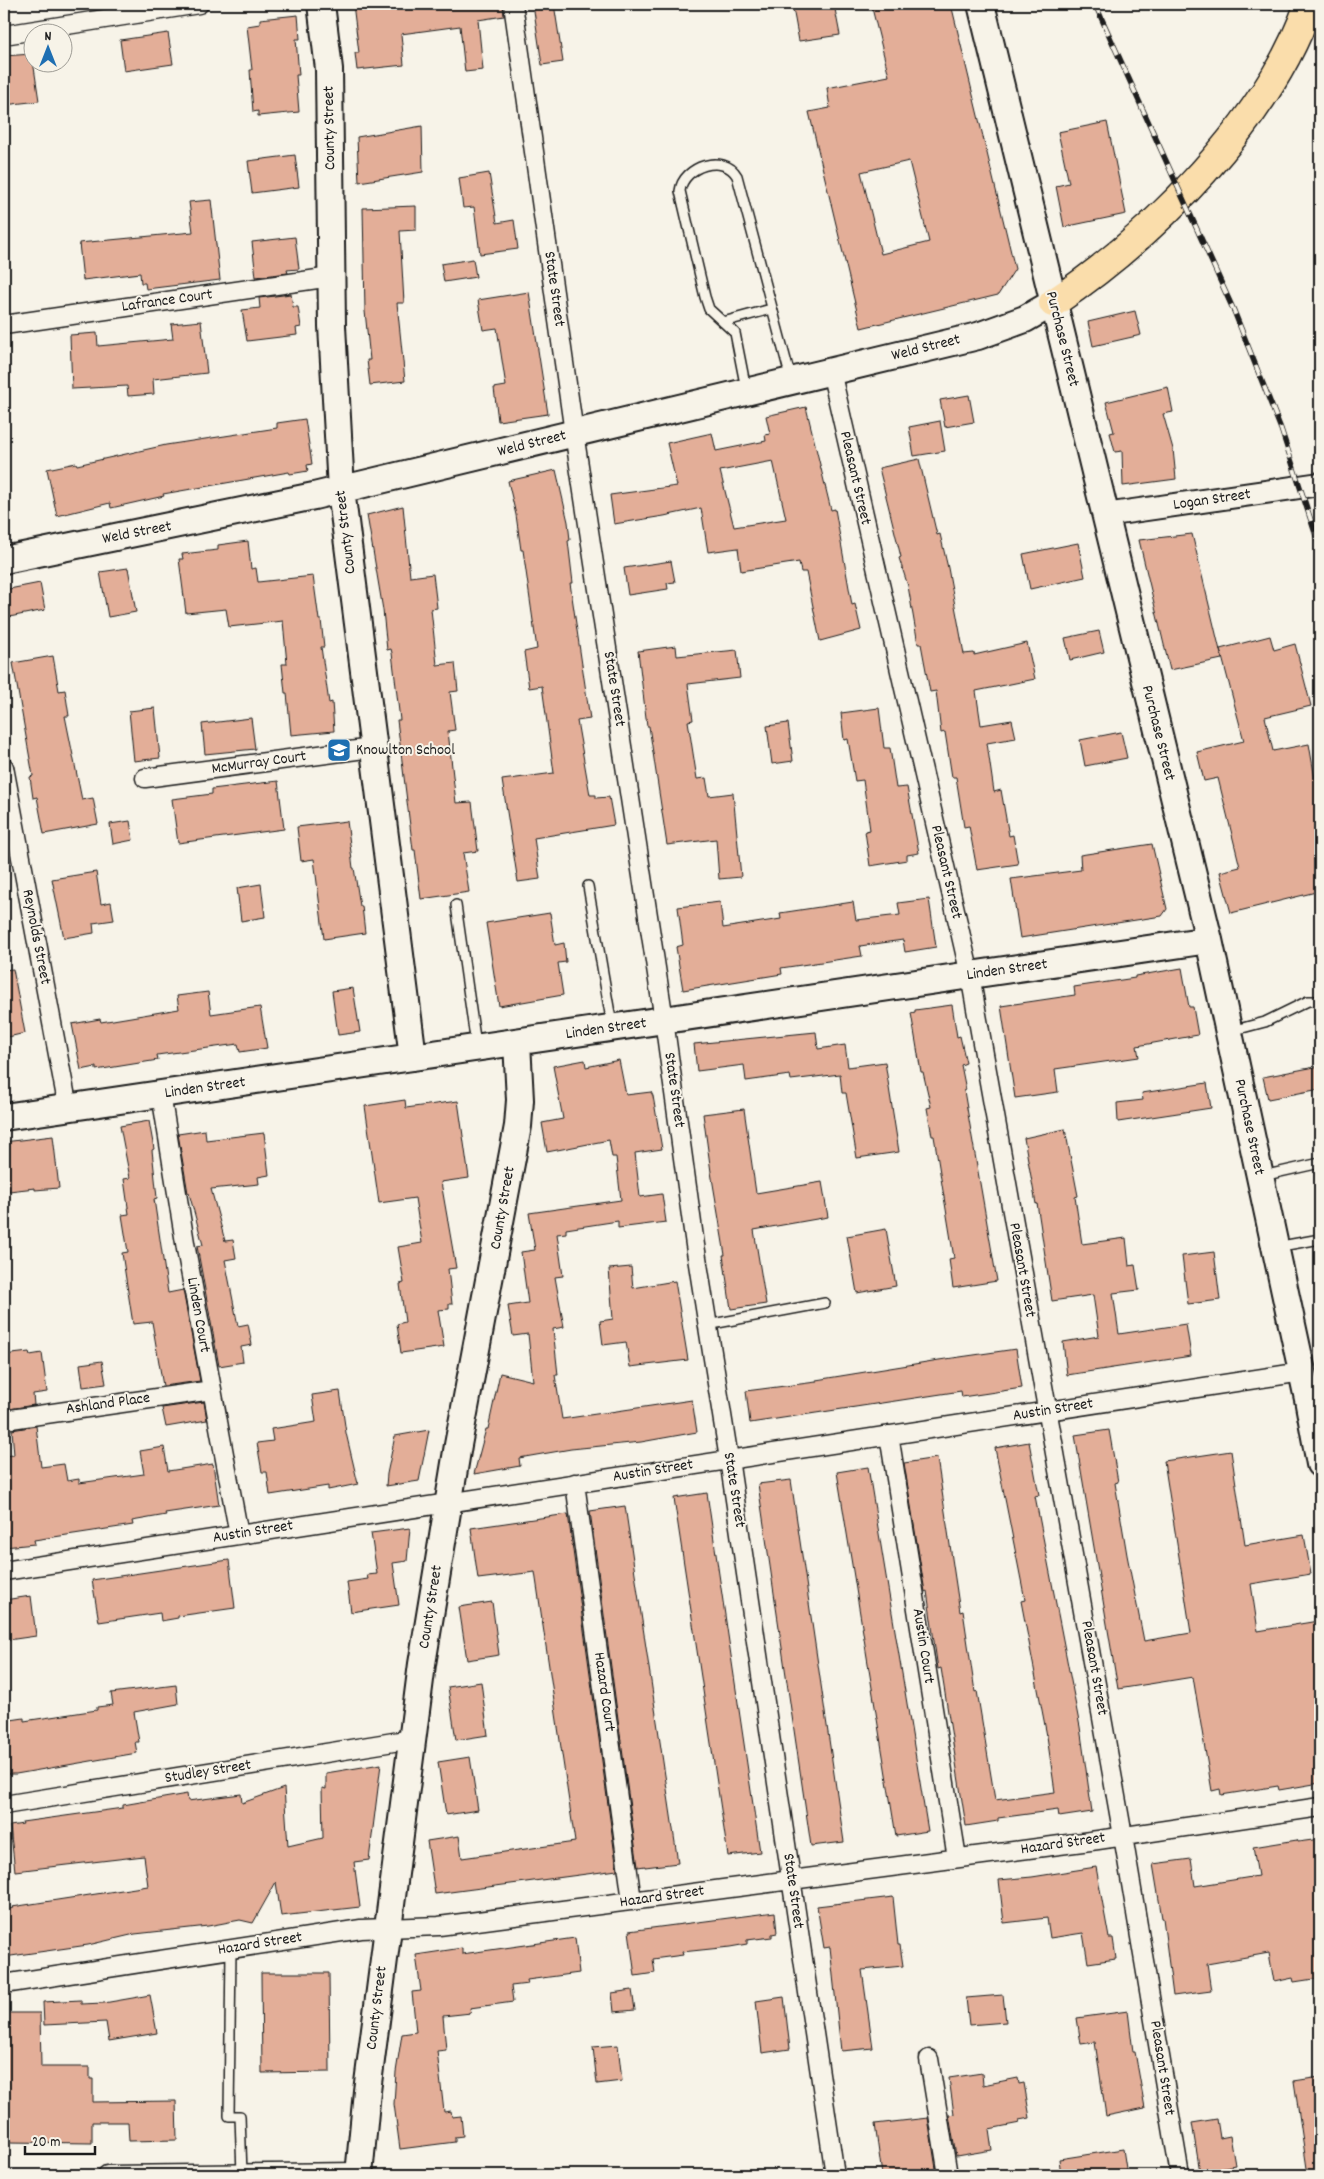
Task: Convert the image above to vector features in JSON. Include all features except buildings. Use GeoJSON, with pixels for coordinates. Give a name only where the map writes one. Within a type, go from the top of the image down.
{"type":"FeatureCollection","features":[{"type":"Feature","properties":{"kind":"highway"},"geometry":{"type":"LineString","coordinates":[[1053,303],[1076,288],[1134,240],[1173,203],[1228,142],[1260,98],[1286,55],[1310,4]]}},
{"type":"Feature","properties":{"kind":"highway"},"geometry":{"type":"LineString","coordinates":[[1310,4],[1320,33]]}},
{"type":"Feature","properties":{"kind":"main road","name":"County Street"},"geometry":{"type":"LineString","coordinates":[[321,4],[330,96],[331,277],[334,383],[341,490],[372,748],[413,1057]]}},
{"type":"Feature","properties":{"kind":"main road","name":"Purchase Street"},"geometry":{"type":"LineString","coordinates":[[981,4],[1208,940],[1302,1372],[1320,1464]]}},
{"type":"Feature","properties":{"kind":"main road","name":"Weld Street"},"geometry":{"type":"LineString","coordinates":[[4,560],[341,490],[978,336],[1026,319],[1053,303]]}},
{"type":"Feature","properties":{"kind":"main road","name":"Linden Street"},"geometry":{"type":"LineString","coordinates":[[4,1118],[1208,940]]}},
{"type":"Feature","properties":{"kind":"main road","name":"County Street"},"geometry":{"type":"LineString","coordinates":[[359,2174],[367,2091],[412,1739],[448,1502],[518,1126],[520,1100],[517,1042]]}},
{"type":"Feature","properties":{"kind":"street"},"geometry":{"type":"LineString","coordinates":[[4,35],[199,4]]}},
{"type":"Feature","properties":{"kind":"street","name":"State Street"},"geometry":{"type":"LineString","coordinates":[[513,4],[574,433],[664,1020],[707,1325],[729,1459],[835,2175]]}},
{"type":"Feature","properties":{"kind":"street","name":"Lafrance Court"},"geometry":{"type":"LineString","coordinates":[[4,325],[331,277]]}},
{"type":"Feature","properties":{"kind":"street","name":"Pleasant Street"},"geometry":{"type":"LineString","coordinates":[[831,371],[908,713],[970,975],[1123,1836],[1180,2175]]}},
{"type":"Feature","properties":{"kind":"street","name":"Logan Street"},"geometry":{"type":"LineString","coordinates":[[1105,515],[1320,484]]}},
{"type":"Feature","properties":{"kind":"street","name":"McMurray Court"},"geometry":{"type":"LineString","coordinates":[[145,778],[372,748]]}},
{"type":"Feature","properties":{"kind":"street","name":"Reynolds Street"},"geometry":{"type":"LineString","coordinates":[[4,767],[68,1108]]}},
{"type":"Feature","properties":{"kind":"street","name":"Linden Court"},"geometry":{"type":"LineString","coordinates":[[161,1094],[186,1249],[239,1535]]}},
{"type":"Feature","properties":{"kind":"street","name":"Austin Street"},"geometry":{"type":"LineString","coordinates":[[4,1571],[1302,1372]]}},
{"type":"Feature","properties":{"kind":"street","name":"Ashland Place"},"geometry":{"type":"LineString","coordinates":[[4,1420],[212,1390]]}},
{"type":"Feature","properties":{"kind":"street","name":"Austin Court"},"geometry":{"type":"LineString","coordinates":[[889,1435],[957,1858]]}},
{"type":"Feature","properties":{"kind":"street","name":"Hazard Court"},"geometry":{"type":"LineString","coordinates":[[575,1482],[632,1901]]}},
{"type":"Feature","properties":{"kind":"street","name":"Studley Street"},"geometry":{"type":"LineString","coordinates":[[4,1805],[412,1739]]}},
{"type":"Feature","properties":{"kind":"street","name":"Hazard Street"},"geometry":{"type":"LineString","coordinates":[[4,1984],[361,1929],[439,1926],[1123,1836],[1320,1807]]}},
{"type":"Feature","properties":{"kind":"street"},"geometry":{"type":"LineString","coordinates":[[929,2059],[948,2175]]}},
{"type":"Feature","properties":{"kind":"street"},"geometry":{"type":"LineString","coordinates":[[108,2175],[359,2174]]}},
{"type":"Feature","properties":{"kind":"lane"},"geometry":{"type":"LineString","coordinates":[[746,392],[735,333],[709,309],[705,297],[680,192],[680,186],[688,174],[706,166],[720,164],[733,170],[737,176],[791,381]]}},
{"type":"Feature","properties":{"kind":"lane"},"geometry":{"type":"LineString","coordinates":[[724,322],[771,309]]}},
{"type":"Feature","properties":{"kind":"lane"},"geometry":{"type":"LineString","coordinates":[[588,886],[613,1028]]}},
{"type":"Feature","properties":{"kind":"lane"},"geometry":{"type":"LineString","coordinates":[[456,905],[477,1048]]}},
{"type":"Feature","properties":{"kind":"lane"},"geometry":{"type":"LineString","coordinates":[[1228,1032],[1265,1022],[1308,1000],[1320,1001]]}},
{"type":"Feature","properties":{"kind":"lane"},"geometry":{"type":"LineString","coordinates":[[1260,1176],[1320,1163]]}},
{"type":"Feature","properties":{"kind":"lane"},"geometry":{"type":"LineString","coordinates":[[1275,1248],[1320,1239]]}},
{"type":"Feature","properties":{"kind":"lane"},"geometry":{"type":"LineString","coordinates":[[707,1325],[825,1303]]}},
{"type":"Feature","properties":{"kind":"lane"},"geometry":{"type":"LineString","coordinates":[[231,1949],[230,2116],[240,2116],[242,2174]]}},
{"type":"Feature","properties":{"kind":"railway"},"geometry":{"type":"LineString","coordinates":[[1095,4],[1234,311],[1281,429],[1320,548]]}},
{"type":"Feature","properties":{"kind":"place","name":"Knowlton School"},"geometry":{"type":"Point","coordinates":[339,750]}}]}
